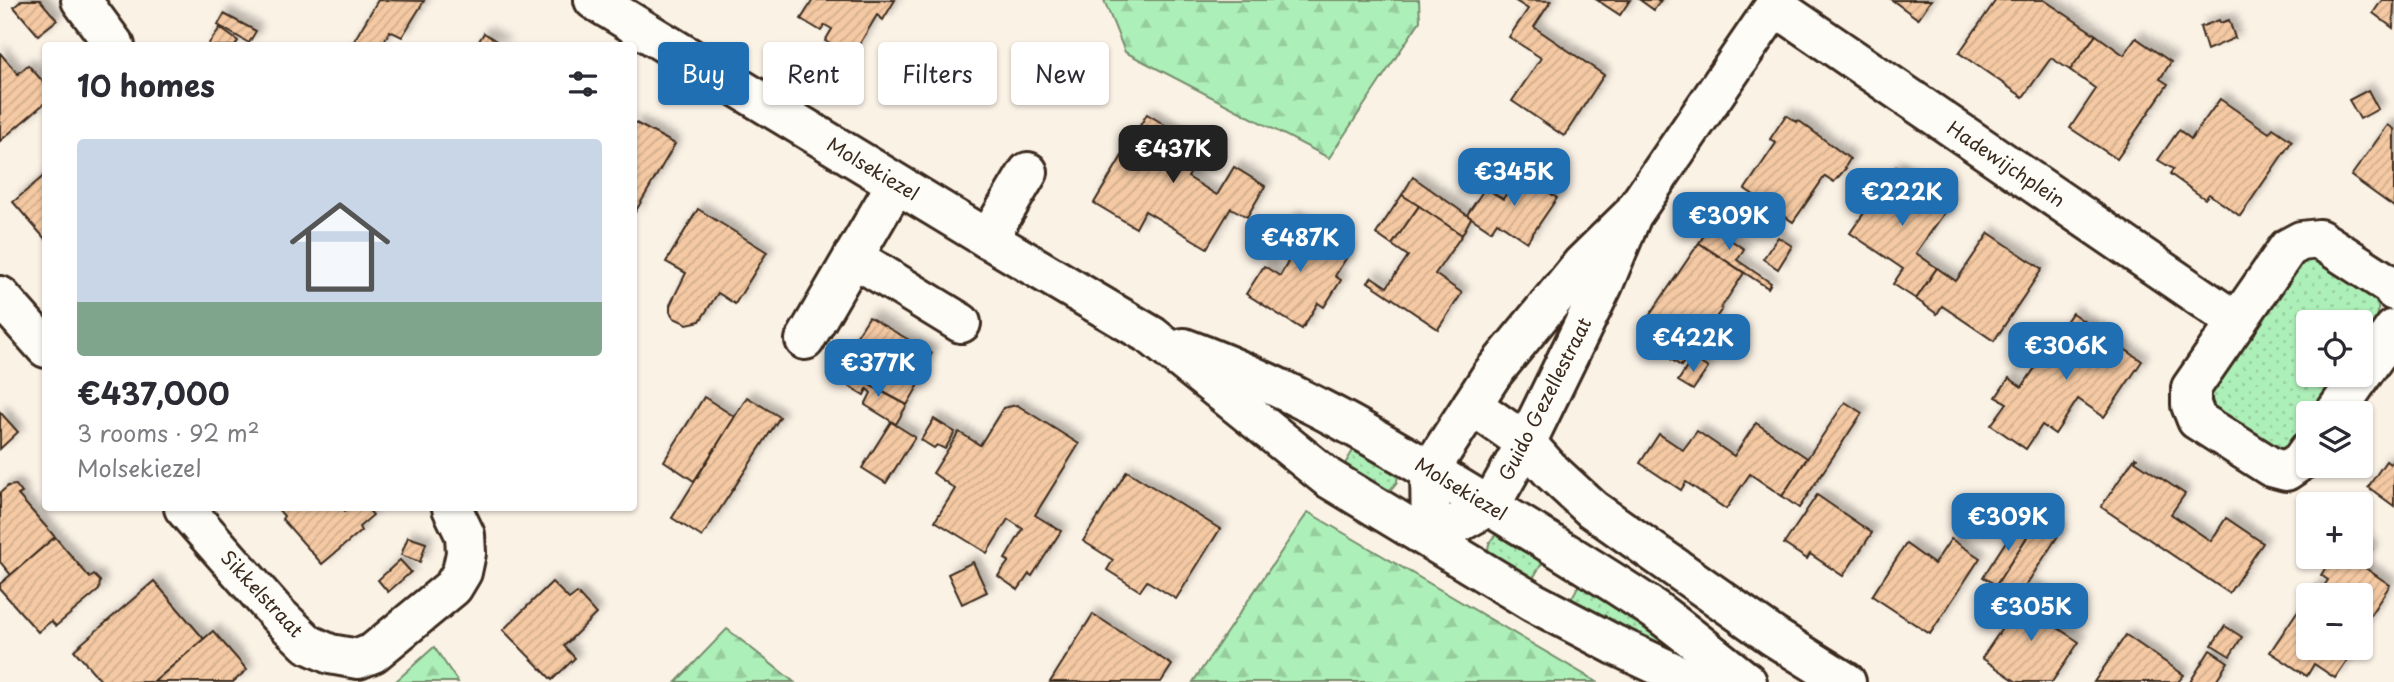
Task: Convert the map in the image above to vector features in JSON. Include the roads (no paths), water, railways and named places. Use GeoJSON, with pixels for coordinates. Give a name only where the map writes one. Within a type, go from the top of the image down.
{"type":"FeatureCollection","features":[{"type":"Feature","properties":{"kind":"street"},"geometry":{"type":"LineString","coordinates":[[81,0],[112,42]]}},
{"type":"Feature","properties":{"kind":"street","name":"Molsekiezel"},"geometry":{"type":"LineString","coordinates":[[594,0],[1152,336],[1328,478],[1552,612],[1694,682]]}},
{"type":"Feature","properties":{"kind":"street","name":"Guido Gezellestraat"},"geometry":{"type":"LineString","coordinates":[[1430,470],[1492,374],[1582,264],[1632,215],[1777,3]]}},
{"type":"Feature","properties":{"kind":"street","name":"Hadewijchplein"},"geometry":{"type":"LineString","coordinates":[[1777,3],[2237,322]]}},
{"type":"Feature","properties":{"kind":"street"},"geometry":{"type":"LineString","coordinates":[[988,239],[1028,172]]}},
{"type":"Feature","properties":{"kind":"street"},"geometry":{"type":"LineString","coordinates":[[805,340],[897,184]]}},
{"type":"Feature","properties":{"kind":"street","name":"Guido Gezellestraat"},"geometry":{"type":"LineString","coordinates":[[1489,506],[1526,443],[1603,285],[1632,215]]}},
{"type":"Feature","properties":{"kind":"street"},"geometry":{"type":"LineString","coordinates":[[2296,464],[2286,471],[2271,467],[2197,420],[2191,405],[2191,388],[2288,248],[2301,241],[2319,239],[2394,291]]}},
{"type":"Feature","properties":{"kind":"street"},"geometry":{"type":"LineString","coordinates":[[853,257],[961,323]]}},
{"type":"Feature","properties":{"kind":"street"},"geometry":{"type":"LineString","coordinates":[[0,296],[42,343]]}},
{"type":"Feature","properties":{"kind":"street"},"geometry":{"type":"LineString","coordinates":[[2343,401],[2394,329]]}},
{"type":"Feature","properties":{"kind":"street","name":"Molsekiezel"},"geometry":{"type":"LineString","coordinates":[[1152,336],[1221,362],[1306,400],[1430,470],[1573,557],[1655,611],[1746,682]]}},
{"type":"Feature","properties":{"kind":"street"},"geometry":{"type":"LineString","coordinates":[[1472,405],[1526,443],[1552,472],[1592,509],[1762,629],[1846,682]]}},
{"type":"Feature","properties":{"kind":"street"},"geometry":{"type":"LineString","coordinates":[[1430,470],[1431,538],[1489,506]]}},
{"type":"Feature","properties":{"kind":"street","name":"Sikkelstraat"},"geometry":{"type":"LineString","coordinates":[[187,511],[279,616],[308,644],[330,653],[358,659],[373,653],[453,587],[462,572],[466,553],[464,535],[453,511]]}}]}
